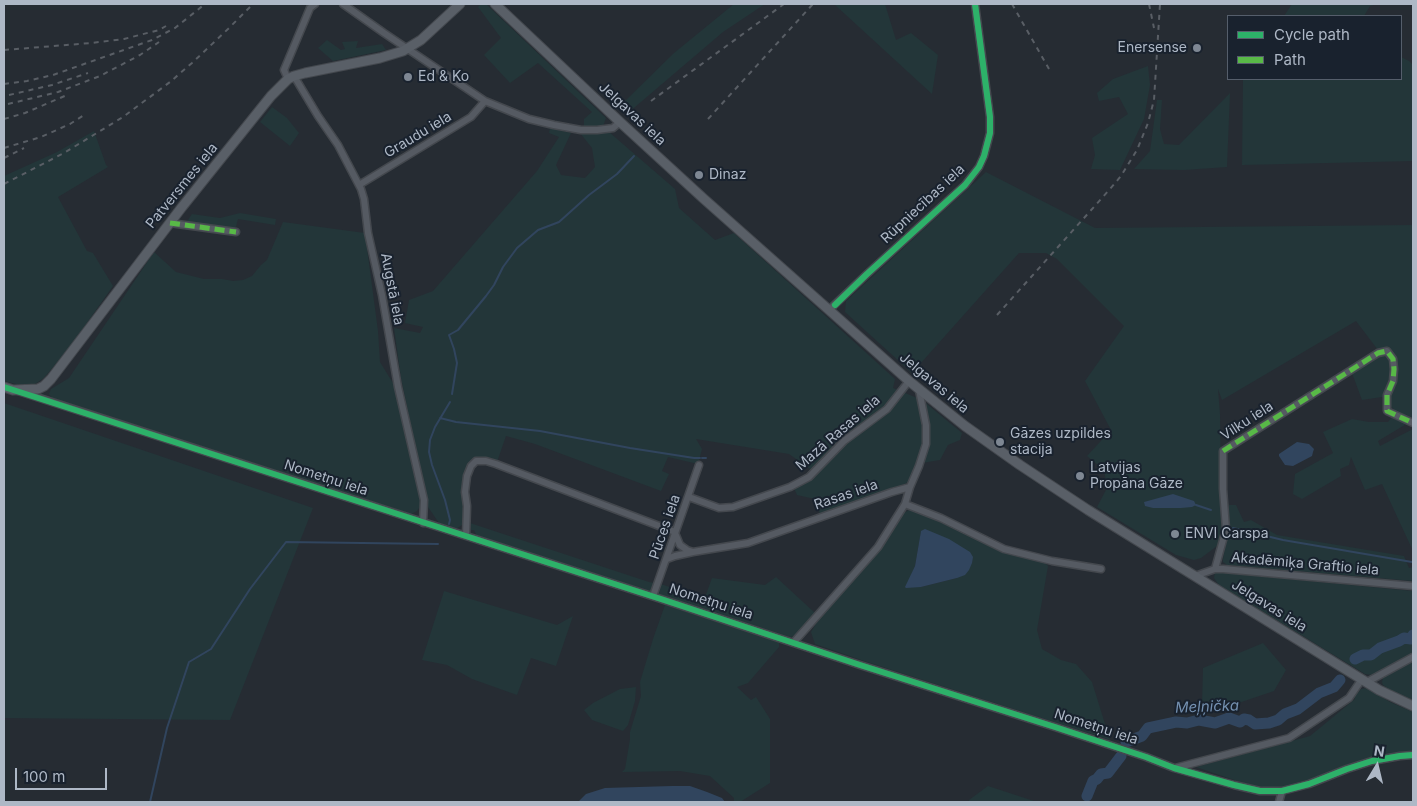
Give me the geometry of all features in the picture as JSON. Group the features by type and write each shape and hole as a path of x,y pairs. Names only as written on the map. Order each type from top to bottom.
{"street":[{"path":"315,4 310,8 284,70 291,78 393,55 421,40 460,4"},
{"path":"343,4 485,101 529,118 582,130 613,128 620,122"},
{"name":"Jelgavas iela","path":"494,4 620,122 829,310 919,390 965,426 1088,510 1365,681 1390,696 1413,706"},
{"name":"Rūpniecības iela","path":"829,310 965,185 979,167 987,146 990,124 975,4"},
{"name":"Augstā iela","path":"291,78 338,145 359,185 364,199 368,233 382,295 398,387 424,500 423,523"},
{"name":"Patversmes iela","path":"8,388 38,389 44,386 271,96 291,78"},
{"name":"Graudu iela","path":"359,185 471,117 485,101"},
{"path":"170,223 236,232"},
{"name":"Vilku iela","path":"1214,569 1226,528 1223,451 1378,353 1387,351 1392,359 1394,369 1393,381 1387,395 1387,411 1413,423"},
{"name":"Mazā Rasas iela","path":"689,497 719,508 733,507 790,487 809,476 844,441 887,408 909,381"},
{"name":"Nometņu iela","path":"8,388 653,596 1146,757 1174,768 1260,791 1282,791 1308,784 1372,761 1413,755"},
{"path":"794,642 878,547 905,504 926,444 926,426 919,390"},
{"path":"466,536 467,506 465,492 467,476 470,466 476,461 486,461 675,532 680,545 693,552"},
{"name":"Pūces iela","path":"653,596 700,465"},
{"name":"Rasas iela","path":"667,559 693,552 748,543 910,487"},
{"path":"905,504 940,518 1004,549 1052,561 1100,569"},
{"name":"Akadēmiķa Graftio iela","path":"1195,576 1214,569 1413,586"},
{"path":"1174,768 1289,738 1349,698 1365,681 1413,657"},
{"path":"1279,802 1282,791"}],"shaded area":[{"path":"481,4 486,4 606,118 603,126 584,127 584,119 592,112 538,63 510,83 484,55 501,38 478,7"},
{"path":"734,4 765,4 723,32 628,113 620,106 674,53"},
{"path":"834,4 885,4 896,40 911,33 938,55 932,94"},
{"path":"1292,4 1378,4 1370,6 1365,15 1285,15"},
{"path":"327,40 341,50 345,49 342,42 358,41 356,48 382,44 386,50 333,61 318,48"},
{"path":"1402,58 1413,65 1413,161 1242,165 1243,80 1402,80"},
{"path":"1148,66 1150,85 1144,119 1120,170 1091,169 1095,155 1092,138 1128,114 1119,97 1099,101 1097,93 1113,79"},
{"path":"1230,93 1227,167 1184,170 1134,169 1150,151 1157,100 1162,100 1160,129 1164,144 1179,145"},
{"path":"272,107 287,118 299,133 290,146 260,122"},
{"path":"550,128 571,133 556,165 561,175 585,178 595,167 592,148 580,133 609,132 675,189 679,208 715,240 734,233 895,379 893,388 922,400 962,433 960,440 948,445 940,460 916,464 910,480 905,484 820,514 815,499 797,495 794,488 816,473 789,454 696,439 702,449 698,464 668,457 662,471 669,474 661,491 535,444 506,436 497,462 479,458 474,459 464,500 464,520 462,525 456,529 439,523 428,507 401,378 394,328 420,333 423,327 405,323 409,300 433,291 537,171 559,137 549,133"},
{"path":"94,131 108,167 58,197 87,251 93,253 113,286 70,347 44,378 35,384 24,386 4,381 4,176 57,152"},
{"path":"986,172 1095,228 1413,225 1413,420 1378,441 1380,446 1413,429 1413,551 1382,484 1365,490 1351,457 1349,465 1340,469 1341,476 1302,499 1293,494 1295,474 1333,453 1323,432 1352,419 1369,422 1388,422 1396,412 1382,397 1362,400 1352,373 1381,354 1356,321 1222,400 1218,389 1224,524 1217,546 1201,558 1194,560 1176,555 1097,507 1107,488 1104,470 1087,456 1111,430 1085,381 1124,326 1057,259 1046,253 1019,253 912,373 845,312 846,301"},
{"path":"240,213 276,219 275,225 238,219 235,230 186,223 192,214 220,218"},
{"path":"283,222 365,233 378,331 380,362 396,388 421,498 421,505 417,511 411,514 52,398 49,394 51,389 69,378 154,252 176,272 204,279 243,280 252,276 267,260"},
{"path":"4,403 313,508 230,720 4,718"},
{"path":"1229,505 1236,505 1244,522 1251,520 1277,535 1404,556 1409,568 1413,567 1413,581 1227,565 1223,562 1223,559 1229,528"},
{"path":"911,509 999,549 1044,562 1048,566 1037,630 1042,649 1061,660 1076,664 1092,682 1110,740 815,644 811,632 820,617 902,514","holes":["921,532 957,578 921,587 908,584 915,566"]},
{"path":"470,523 649,582 664,585 704,600 712,578 765,585 776,577 815,613 797,635 790,637 477,536 474,530 471,530"},
{"path":"1215,572 1413,591 1413,654 1379,673 1365,674 1219,585 1214,578"},
{"path":"444,591 557,625 573,616 556,666 531,658 517,695 472,679 447,665 422,660"},
{"path":"665,605 779,641 779,647 748,683 737,687 751,700 756,697 770,719 770,783 740,802 734,802 734,798 710,776 680,771 622,772 625,769 630,732 641,696 640,682"},
{"path":"1263,643 1286,670 1274,691 1212,712 1202,704 1203,668"},
{"path":"1413,661 1413,700 1390,690 1382,682 1383,678 1393,671"},
{"path":"636,687 635,701 628,725 623,731 592,720 584,710 593,703 620,689"},
{"path":"1367,688 1390,702 1413,712 1413,751 1378,756 1280,789 1243,783 1196,767 1310,736 1355,699 1354,697 1361,689"},
{"path":"988,786 1037,802 969,802 969,800"}],"water":[{"path":"1297,442 1309,444 1314,449 1312,456 1293,466 1285,465 1279,454"},
{"path":"1173,494 1194,501 1196,505 1181,508 1153,508 1145,506 1144,502"},
{"path":"925,529 949,539 970,552 973,557 972,563 965,575 921,587 906,588 915,566 921,531"},
{"path":"690,786 722,798 725,802 578,802 586,794 605,788"}],"waterway":[{"path":"452,394 457,363 449,335 458,330 486,296 517,248 538,230 559,222 589,195 617,174 634,156"},
{"path":"449,524 450,520 445,500 429,452 430,440 435,427 450,402"},
{"path":"440,418 456,422 540,431 630,448 700,458"},
{"path":"1196,505 1211,510"},
{"path":"1233,528 1283,540 1412,562"},
{"path":"150,802 167,728 189,662 211,649 250,589 286,542 438,544"},
{"name":"Meļņička","path":"1355,659 1363,655 1371,655 1380,648 1404,638 1411,639 1413,635"},
{"name":"Meļņička","path":"1126,742 1142,736 1148,728 1176,722 1187,723 1199,720 1215,723 1229,718 1240,722 1244,719 1249,720 1255,724 1269,723 1298,709 1319,693 1334,687 1340,680"},
{"name":"Meļņička","path":"1087,796 1093,781 1101,774 1108,773 1121,756"}],"railway":[{"path":"4,84 53,75 152,40 175,28 205,4"},
{"path":"4,184 64,153 123,117 192,63 253,4"},
{"path":"651,101 784,4"},
{"path":"708,119 813,4"},
{"path":"1012,4 1049,69"},
{"path":"1149,4 1154,28"},
{"path":"997,315 1110,189 1121,176 1137,150 1148,123 1154,100 1160,4"},
{"path":"4,50 124,39 159,30 166,26"},
{"path":"8,104 58,92 100,76 140,55 159,42"},
{"path":"9,95 52,85 88,73"},
{"path":"4,119 25,113 67,95"},
{"path":"4,148 41,137 70,124 84,115"},
{"path":"4,158 24,148"}],"marked path":[{"path":"170,223 236,232"},
{"path":"1223,451 1378,353 1387,351 1393,359 1394,369 1393,381 1387,395 1387,411 1413,423"}],"cycle path":[{"path":"835,305 965,185 979,167 990,133 990,117 975,4"},
{"path":"4,387 1055,727 1174,768 1234,785 1260,791 1282,791 1309,784 1372,761 1413,755"}],"place":[{"name":"Enersense","path":"1197,48"},
{"name":"Ed & Ko","path":"408,77"},
{"name":"Dinaz","path":"699,175"},
{"name":"Gāzes uzpildes stacija","path":"1000,442"},
{"name":"Latvijas Propāna Gāze","path":"1080,476"},
{"name":"ENVI Carspa","path":"1175,534"}]}
